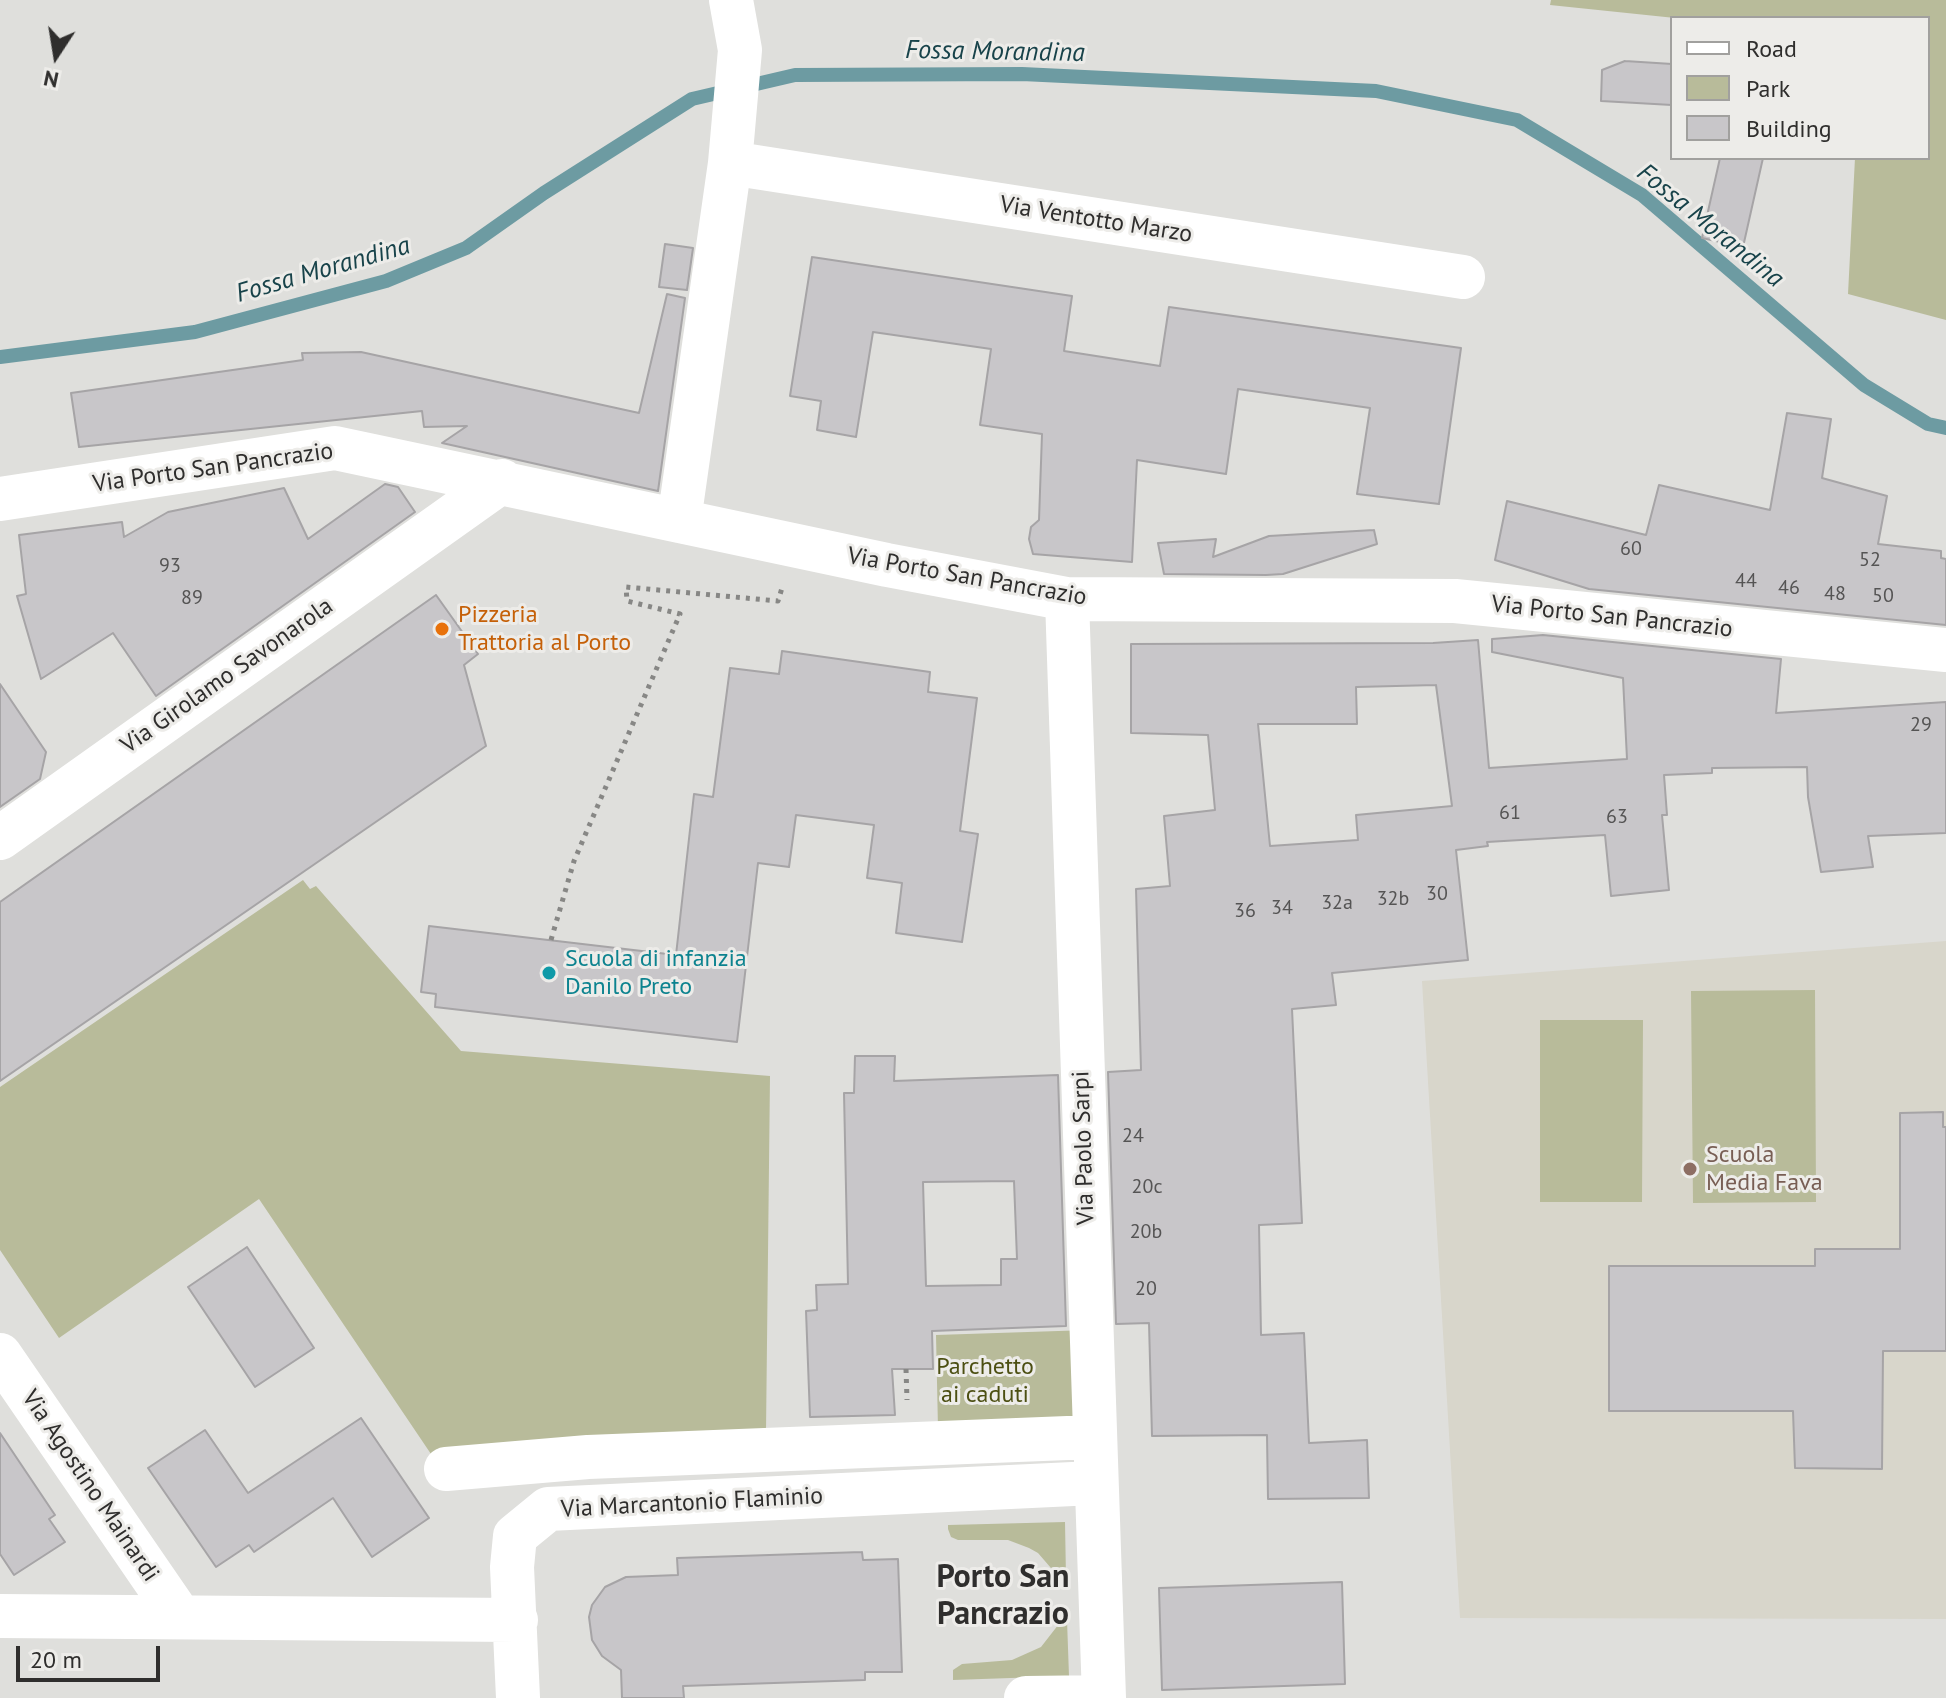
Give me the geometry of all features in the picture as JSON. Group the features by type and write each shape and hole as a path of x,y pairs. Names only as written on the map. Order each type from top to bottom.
{"street":[{"path":"679,521 730,163 740,50 731,0"},
{"name":"Via Ventotto Marzo","path":"730,163 1463,277"},
{"name":"Via Porto San Pancrazio","path":"0,499 335,448 797,546 1067,599 1455,601 1946,650"},
{"path":"448,470 454,515"},
{"name":"Via Girolamo Savonarola","path":"0,838 502,481"},
{"name":"Via Paolo Sarpi","path":"1026,1698 1104,1698 1102,1595 1094,1483 1067,599"},
{"name":"Via Agostino Mainardi","path":"0,1355 180,1617"},
{"path":"446,1469 588,1457 1093,1437"},
{"name":"Via Marcantonio Flaminio","path":"516,1620 512,1567 515,1536 548,1509 1094,1483"},
{"path":"0,1616 516,1620 518,1698"}],"path":[{"path":"551,940 574,861 680,614 627,601 626,587 778,601 797,546"}],"shaded area":[{"name":"Scuola Media Fava","path":"1946,941 1946,1619 1460,1618 1422,981"}],"green space":[{"path":"1551,0 1946,0 1946,320 1848,294 1855,160 1930,160 1930,16 1670,17 1550,5"},
{"path":"303,880 310,889 316,886 461,1051 770,1076 766,1431 433,1457 259,1199 59,1338 0,1250 0,1087"},
{"path":"1815,990 1816,1202 1693,1203 1691,991"},
{"path":"1540,1020 1643,1020 1642,1202 1540,1202"},
{"name":"Parchetto ai caduti","path":"1089,1330 1091,1425 938,1429 936,1335"},
{"path":"1065,1522 1066,1578 1057,1575 1038,1553 1029,1548 1008,1540 958,1540 951,1537 948,1529 948,1525"},
{"path":"1062,1620 1067,1620 1069,1676 953,1680 953,1670 962,1664 1012,1660 1041,1647"}],"building":[{"path":"1625,61 1670,64 1670,105 1601,101 1602,70"},
{"path":"1720,160 1763,160 1743,247 1702,238"},
{"path":"665,244 693,248 687,290 659,287"},
{"path":"812,257 1072,296 1064,351 1160,366 1169,307 1461,348 1439,504 1357,494 1370,408 1238,389 1226,474 1137,460 1132,562 1033,554 1029,539 1031,527 1039,520 1042,434 980,425 991,349 873,332 856,437 817,430 821,401 790,396"},
{"path":"667,294 685,298 658,491 442,443 467,426 424,427 422,411 79,447 71,393 303,360 302,353 361,352 639,413"},
{"path":"1787,413 1831,419 1822,478 1887,496 1878,544 1941,551 1941,558 1946,559 1946,625 1589,589 1495,560 1507,501 1646,535 1659,485 1770,510"},
{"path":"385,484 398,487 415,512 156,696 113,633 41,679 17,596 26,594 19,535 122,522 124,537 168,512 284,488 308,539"},
{"path":"1374,530 1377,544 1283,574 1164,574 1158,543 1216,539 1213,557 1269,536"},
{"path":"436,595 478,654 464,665 486,746 0,1081 0,902"},
{"path":"1543,635 1781,659 1776,713 1946,702 1946,833 1868,836 1873,867 1821,872 1808,797 1807,767 1712,768 1712,773 1664,775 1667,815 1662,815 1669,890 1611,896 1605,835 1487,842 1488,846 1456,850 1468,960 1332,973 1336,1005 1292,1009 1302,1223 1259,1225 1261,1335 1304,1333 1309,1443 1367,1440 1369,1498 1268,1499 1267,1435 1152,1436 1149,1323 1116,1324 1108,1072 1141,1070 1136,889 1170,886 1164,816 1215,810 1208,735 1131,733 1131,644 1433,643 1478,640 1489,768 1627,759 1623,678 1492,652 1492,639","holes":["1436,685 1452,806 1356,815 1358,840 1270,846 1258,724 1357,724 1356,687"]},
{"path":"782,651 930,672 928,692 977,698 960,831 978,834 962,942 896,933 902,883 867,878 874,825 796,815 789,867 758,863 737,1042 435,1007 436,994 421,992 429,926 676,955 694,794 713,797 730,668 779,674"},
{"path":"0,684 46,752 40,779 0,807"},
{"path":"855,1056 895,1056 894,1081 1058,1075 1066,1326 932,1331 933,1369 892,1369 895,1415 810,1417 806,1311 817,1310 816,1285 848,1284 844,1093 854,1093","holes":["1014,1181 1017,1259 1001,1259 1001,1285 926,1286 923,1182"]},
{"path":"1943,1112 1943,1127 1946,1127 1946,1351 1883,1351 1882,1469 1795,1468 1793,1411 1609,1411 1609,1266 1815,1266 1815,1249 1900,1249 1900,1113"},
{"path":"247,1247 314,1348 255,1387 188,1287"},
{"path":"361,1418 429,1518 372,1557 333,1498 254,1552 249,1545 216,1567 148,1468 205,1430 248,1493"},
{"path":"0,1433 55,1515 49,1519 65,1542 14,1575 0,1554"},
{"path":"862,1552 863,1560 898,1559 902,1672 865,1672 865,1680 683,1686 684,1698 622,1698 621,1670 602,1656 592,1640 589,1617 592,1605 605,1587 626,1577 678,1575 677,1558"},
{"path":"1342,1582 1345,1684 1162,1690 1159,1588"}],"waterway":[{"name":"Fossa Morandina","path":"0,357 195,332 386,281 466,248 544,193 692,99 795,75 1022,74 1376,91 1517,120 1642,195 1864,385 1928,424 1946,428"}],"place":[{"name":"Pizzeria Trattoria al Porto","path":"442,629"},
{"name":"Scuola di infanzia Danilo Preto","path":"549,973"},
{"name":"Scuola Media Fava","path":"1690,1169"}],"district":[{"name":"Porto San Pancrazio","path":"1003,1596"}]}
